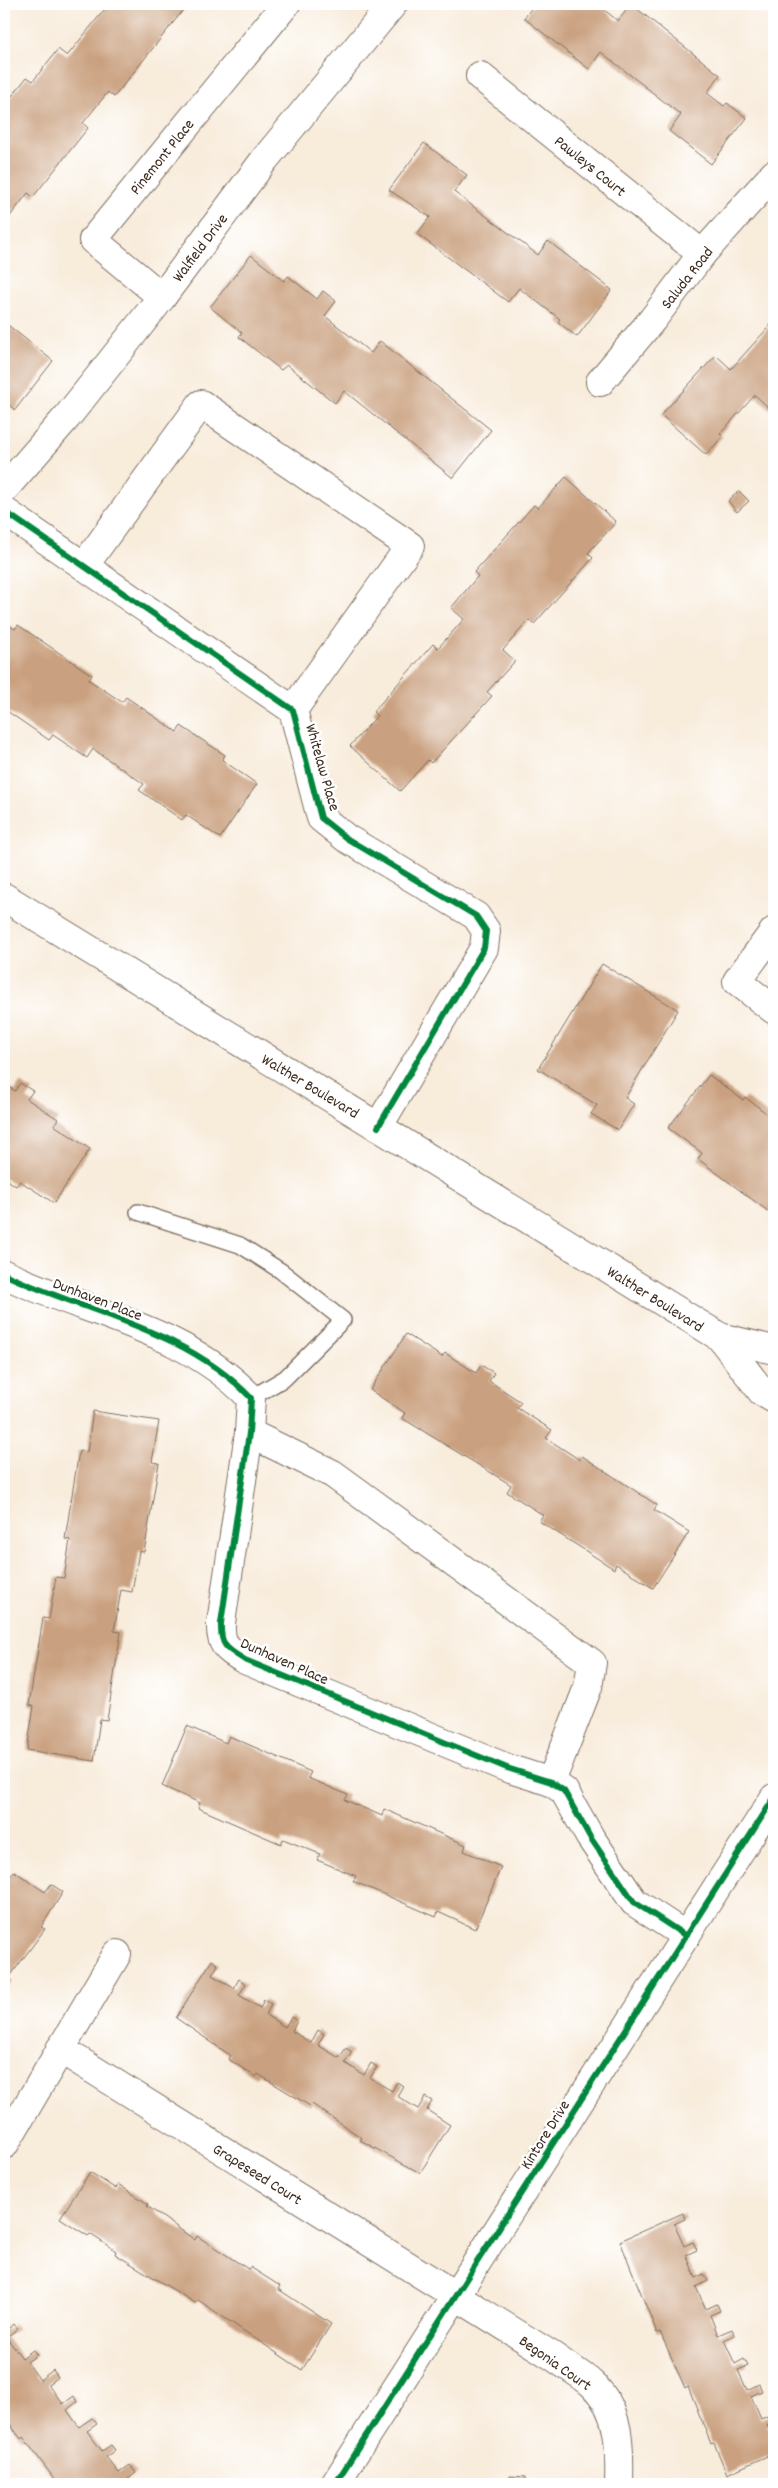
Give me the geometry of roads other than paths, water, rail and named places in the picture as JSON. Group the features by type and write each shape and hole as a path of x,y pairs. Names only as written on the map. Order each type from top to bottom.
{"street":[{"name":"Pinemont Place","path":"162,297 93,240 286,4"},
{"name":"Walfield Drive","path":"4,489 67,417 162,297 265,159 394,4"},
{"name":"Pawleys Court","path":"480,76 702,254"},
{"name":"Saluda Road","path":"600,382 653,319 702,254 774,174"},
{"name":"Whitelaw Place","path":"84,566 201,404 410,546 293,710"},
{"name":"Whitelaw Place","path":"4,511 293,710 321,818 346,838 476,916 486,931 484,948 378,1127"},
{"name":"Walther Boulevard","path":"4,897 720,1337 774,1350"},
{"path":"774,931 737,981 774,1010"},
{"name":"Dunhaven Place","path":"4,1274 32,1288 171,1341 215,1366 251,1398 249,1433 221,1623 221,1634 227,1649 245,1660 507,1768 551,1782 564,1791 590,1837 634,1902 686,1936"},
{"name":"Walther Boulevard","path":"720,1337 762,1392 774,1399"},
{"path":"249,1433 333,1474 592,1663 588,1687 551,1782"},
{"name":"Kintore Drive","path":"335,2484 456,2298 774,1798"},
{"path":"4,2146 117,1954"},
{"name":"Grapeseed Court","path":"60,2048 456,2298"},
{"name":"Begonia Court","path":"456,2298 554,2357 592,2384 606,2401 616,2420 620,2440 619,2484"}],"lane":[{"path":"138,1212 240,1245 281,1271 343,1320 285,1378 251,1398"}]}
